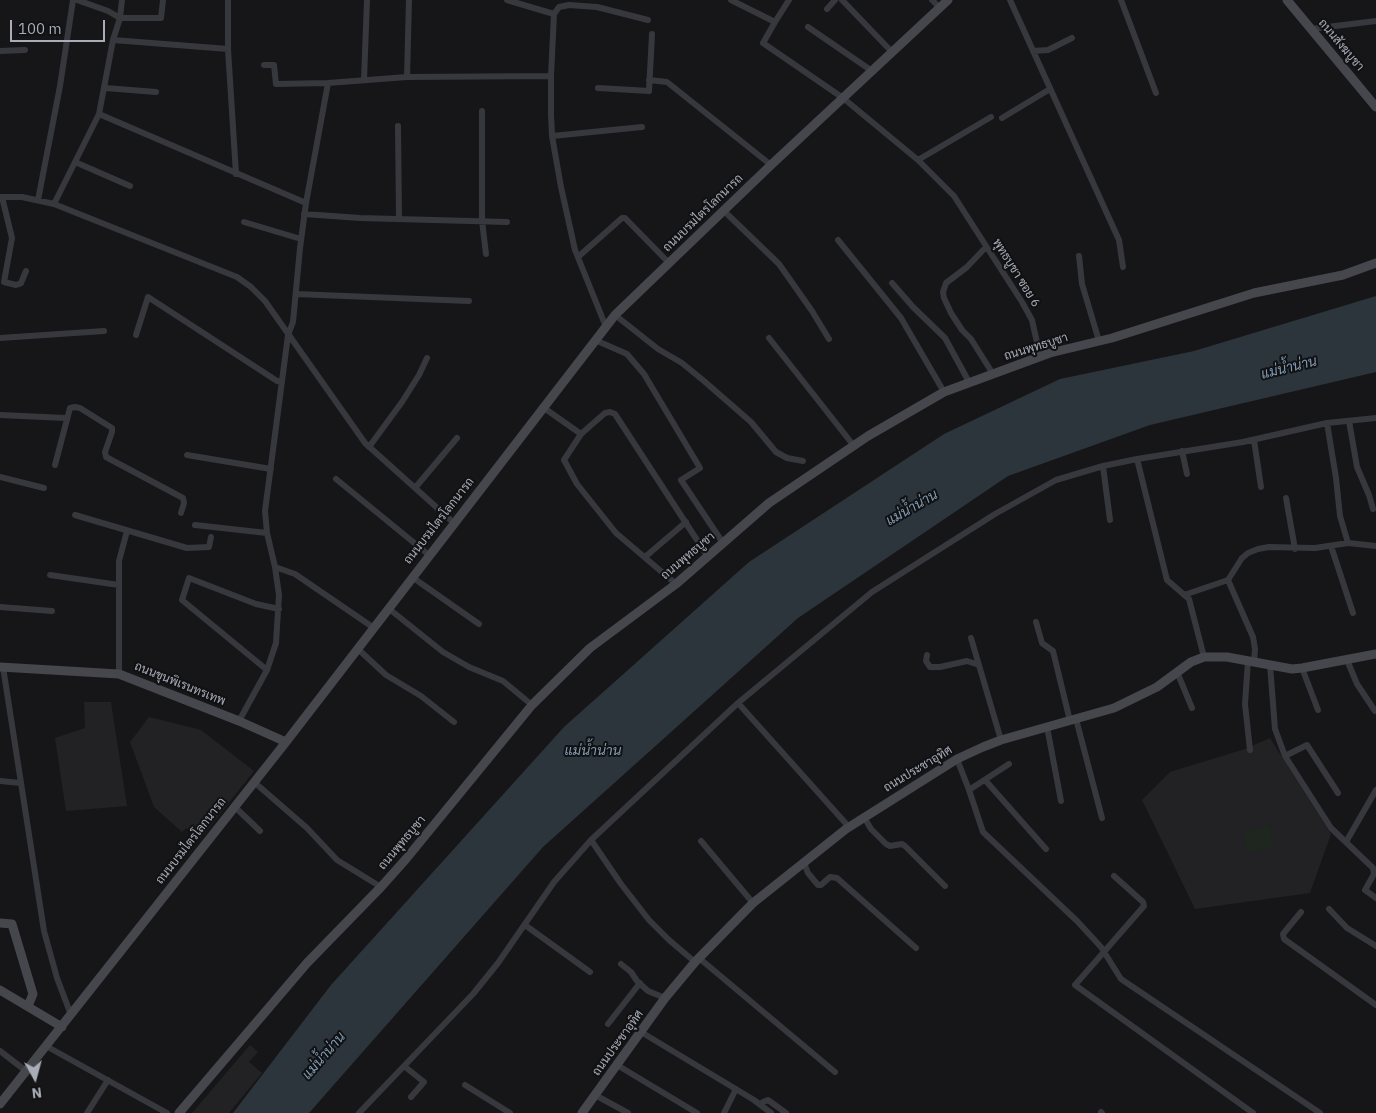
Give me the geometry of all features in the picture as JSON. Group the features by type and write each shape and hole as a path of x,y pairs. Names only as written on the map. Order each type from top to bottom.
{"street":[{"path":"38,200 60,86 73,0"},
{"path":"77,0 108,11 120,18 161,18 163,0"},
{"path":"54,204 99,114 113,40 120,18 122,0"},
{"path":"228,0 228,49 236,174"},
{"path":"364,80 367,0"},
{"path":"407,77 409,0"},
{"path":"507,0 554,14"},
{"path":"731,0 775,22 789,0"},
{"path":"827,9 835,0"},
{"path":"842,0 892,52"},
{"path":"932,0 940,8"},
{"name":"ถนนบรมไตรโลกนารถ","path":"0,1104 286,742 412,576 615,315 723,210 948,0"},
{"path":"1010,0 1118,240 1123,267"},
{"path":"1121,0 1156,93"},
{"name":"ถนนสังฆบูชา","path":"1287,0 1376,107"},
{"path":"606,327 578,257 561,187 552,136 554,14 559,7 563,6 587,6 606,8 648,20"},
{"path":"1311,29 1376,21"},
{"name":"พุทธบูชา ซอย 6","path":"775,22 763,43 843,98 918,160 954,196 1032,320 1040,356"},
{"path":"808,27 872,71"},
{"path":"598,88 649,91 652,34"},
{"path":"1033,51 1048,50 1072,38"},
{"path":"113,40 228,49"},
{"path":"0,51 25,50"},
{"path":"264,65 274,65 276,84 328,83 407,77 552,76"},
{"path":"649,80 667,82 771,165"},
{"path":"239,721 267,670 276,643 279,595 265,511 288,335 293,322 304,214 328,83"},
{"path":"105,88 156,92"},
{"path":"1002,118 1050,89"},
{"path":"482,111 482,221 486,254"},
{"path":"99,114 306,203"},
{"path":"918,160 991,117"},
{"path":"398,126 399,219"},
{"path":"552,136 642,127"},
{"path":"75,162 130,186"},
{"path":"26,271 19,284 4,282 12,238 1,196 22,196 54,204 237,277 251,287 265,301 369,447 454,523"},
{"path":"723,210 779,264 829,339"},
{"path":"304,214 507,222"},
{"path":"578,257 624,218 669,262"},
{"path":"244,222 301,239"},
{"path":"838,240 902,318 944,392"},
{"path":"986,247 946,283 943,292 951,313 962,330 971,339 993,374"},
{"path":"1079,256 1082,284 1098,341"},
{"name":"ถนนพุทธบูชา","path":"179,1113 307,963 382,887 532,705 590,648 676,584 769,503 854,446 944,392 969,382 1040,356 1098,341 1254,293 1343,275 1376,263"},
{"path":"892,283 913,307 945,338 969,382"},
{"path":"296,294 469,301"},
{"path":"136,335 148,297 277,381 282,382"},
{"path":"615,315 658,349 682,363 750,422 776,452 787,458 803,461"},
{"path":"0,338 104,331"},
{"path":"769,338 854,446"},
{"path":"596,340 627,354 644,374 700,468 681,480 723,543"},
{"path":"369,447 402,402 427,358"},
{"path":"55,465 70,408 80,408 109,426 112,432 104,452 106,458 183,498 184,503 181,513"},
{"path":"544,408 582,434"},
{"path":"676,584 616,533 577,484 564,460 582,434 605,413 615,414 708,557"},
{"path":"0,414 66,418"},
{"path":"359,1113 473,994 498,963 554,882 591,840 738,703 872,592 995,514 1056,480 1103,466 1137,459 1254,440 1327,423 1376,418"},
{"path":"1349,421 1357,467 1370,495 1373,509"},
{"path":"1327,423 1340,516 1348,543"},
{"path":"415,488 457,438"},
{"path":"1254,440 1261,488"},
{"path":"1182,452 1187,474"},
{"path":"187,455 271,469"},
{"path":"1137,459 1167,580 1189,599 1204,657"},
{"path":"1103,466 1110,520"},
{"path":"0,476 44,488"},
{"path":"336,479 429,555"},
{"path":"1286,498 1295,549"},
{"path":"76,515 187,548 209,547 211,537"},
{"path":"645,557 686,522"},
{"path":"195,525 268,533"},
{"path":"120,674 120,561 126,530"},
{"path":"1184,596 1228,580 1242,558 1258,549 1269,547 1295,549 1348,543 1376,546"},
{"path":"1331,546 1353,613"},
{"path":"275,568 295,574 374,628"},
{"path":"50,575 120,585"},
{"path":"412,576 479,624"},
{"path":"267,670 182,600 189,578 256,604 279,609"},
{"path":"1228,580 1253,637 1255,649 1251,661 1245,704 1250,750"},
{"path":"0,607 52,611"},
{"path":"388,608 443,652 469,667 503,681 532,705"},
{"path":"1036,622 1040,639 1053,651 1102,818"},
{"path":"971,638 1001,740"},
{"path":"358,649 386,675 421,696 454,722"},
{"name":"ถนนประชาอุทิศ","path":"582,1113 665,998 697,960 753,903 849,827 957,759 1001,740 1114,708 1157,687 1191,662 1204,657 1227,657 1292,669 1376,654"},
{"path":"926,656 928,665 934,668 967,662 979,664"},
{"path":"1346,660 1357,684 1375,711"},
{"path":"1270,665 1275,729 1285,756 1332,828 1373,868 1374,874 1364,890 1376,898"},
{"path":"2,667 44,931 70,1015"},
{"name":"ถนนขุนพิเรนทรเทพ","path":"2,667 120,674 239,721 286,742"},
{"path":"1302,668 1318,710"},
{"path":"1177,672 1192,708"},
{"path":"738,703 849,827"},
{"path":"1048,727 1062,801"},
{"path":"1285,756 1307,745 1338,793"},
{"path":"957,759 970,790 983,832 1077,921 1104,951 1121,979 1320,1113"},
{"path":"970,790 1009,764"},
{"path":"985,780 1046,849"},
{"path":"0,781 21,783"},
{"path":"254,782 307,828 337,860 382,887"},
{"path":"1346,842 1376,790"},
{"path":"234,806 260,830"},
{"path":"864,818 871,829 886,844 890,846 902,844 905,846 946,886"},
{"path":"591,840 621,884 649,920 669,940 697,960 835,1072"},
{"path":"701,841 753,903"},
{"path":"804,862 808,873 818,885 821,885 830,877 837,878 916,948"},
{"path":"1114,876 1143,902 1144,906 1074,985 1252,1113"},
{"path":"1330,909 1347,928 1376,946"},
{"path":"1301,912 1283,934 1284,939 1376,1005"},
{"path":"0,923 12,924 33,994 28,1006"},
{"path":"525,925 590,972"},
{"path":"621,964 648,991 665,998"},
{"path":"608,1024 640,983"},
{"path":"0,990 62,1027"},
{"path":"640,1032 736,1089 771,1113"},
{"path":"46,1046 167,1113"},
{"path":"0,1051 26,1071"},
{"path":"618,1065 697,1113"},
{"path":"404,1066 424,1082 411,1097"},
{"path":"87,1113 108,1080"},
{"path":"466,1084 510,1113"},
{"path":"724,1113 736,1089"},
{"path":"595,1095 628,1113"},
{"path":"761,1105 768,1100 786,1113"}],"shaded area":[{"path":"84,702 111,702 127,806 66,811 55,738 85,728"},
{"path":"149,717 201,730 254,771 200,839 186,828 182,832 154,807 130,742"},
{"path":"1270,738 1331,834 1310,893 1195,909 1142,800 1170,772 1245,749"},
{"path":"1269,826 1274,847 1248,853 1243,832"},
{"path":"250,1045 258,1052 249,1062 262,1073 229,1113 192,1113"}],"water":[{"name":"แม่น้ำน่าน","path":"1376,296 1376,372 1150,425 1008,476 798,618 543,847 309,1113 233,1113 331,985 564,727 749,562 944,434 1060,379 1194,351"}]}
